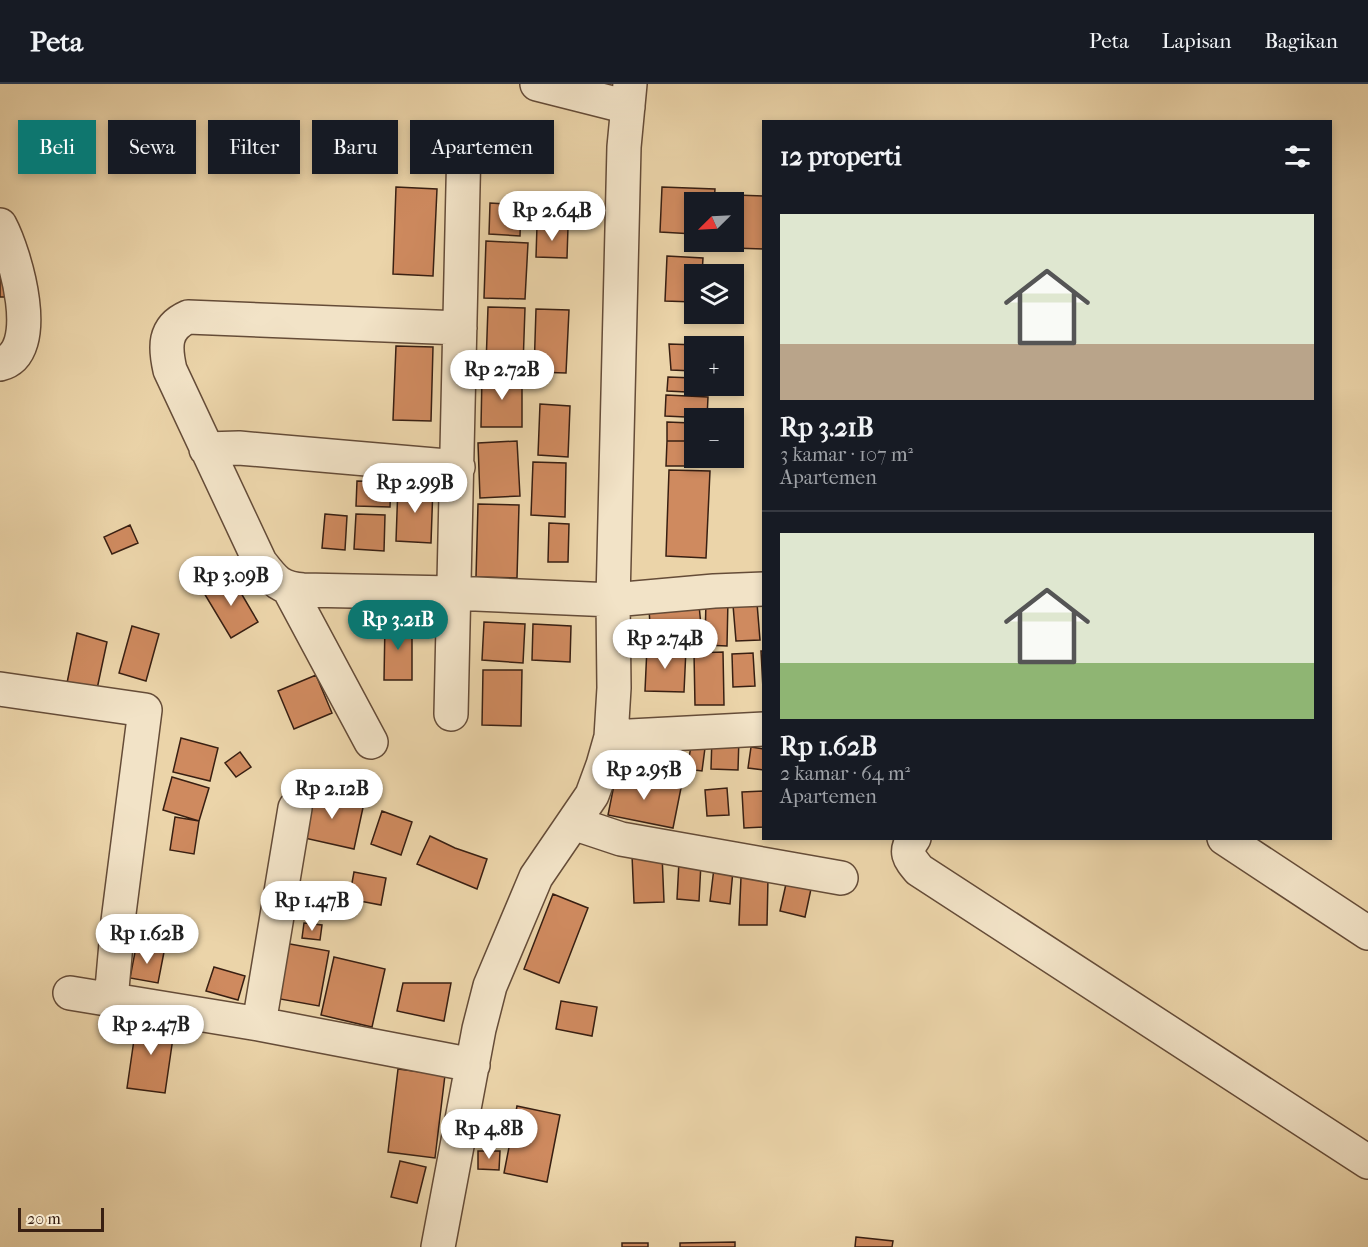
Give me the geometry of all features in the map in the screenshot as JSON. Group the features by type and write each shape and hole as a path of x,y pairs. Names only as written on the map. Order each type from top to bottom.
{"street":[{"path":"438,1247 479,1029 490,986 536,877 592,795 611,737 614,688 613,600 624,147 629,95 537,84"},
{"path":"451,714 463,174"},
{"path":"0,225 7,237 16,267 24,320 21,346 14,358 0,364"},
{"path":"460,328 188,317 179,321 172,328 165,352 170,370 260,562 282,587 613,600 762,589"},
{"path":"206,449 240,448 458,467"},
{"path":"289,589 371,742"},
{"path":"0,688 145,710 118,921 111,1000"},
{"path":"611,737 762,729"},
{"path":"259,1024 295,808"},
{"path":"573,823 621,839 842,878"},
{"path":"913,840 908,847 909,855 919,870 1368,1162"},
{"path":"1227,840 1368,933"},
{"path":"70,993 259,1024 473,1065"}],"building":[{"path":"396,187 437,189 433,276 393,274"},
{"path":"662,187 715,189 715,192 684,192 684,233 660,232"},
{"path":"744,195 762,196 762,249 744,248"},
{"path":"490,203 521,205 520,236 489,234"},
{"path":"537,225 568,227 567,258 536,257"},
{"path":"486,241 528,243 525,299 484,298"},
{"path":"667,256 703,258 703,264 684,264 684,302 665,301"},
{"path":"0,279 5,279 6,297 0,297"},
{"path":"488,307 525,308 523,366 486,365"},
{"path":"536,309 569,310 566,373 534,372"},
{"path":"669,344 684,345 684,371 671,370"},
{"path":"396,346 433,347 431,421 393,420"},
{"path":"482,375 522,376 522,427 481,427"},
{"path":"668,377 684,378 684,392 667,391"},
{"path":"666,395 708,397 707,408 684,408 684,417 665,416"},
{"path":"540,404 570,406 568,457 538,455"},
{"path":"667,422 684,423 684,441 667,441"},
{"path":"517,441 520,496 480,498 478,443"},
{"path":"667,441 684,441 684,466 666,466"},
{"path":"533,462 566,463 565,517 531,515"},
{"path":"669,470 710,471 706,558 666,556"},
{"path":"357,481 391,482 390,507 356,506"},
{"path":"398,485 433,486 431,543 396,541"},
{"path":"478,504 519,505 517,578 476,577"},
{"path":"325,514 347,516 345,550 322,548"},
{"path":"356,514 385,515 384,551 354,549"},
{"path":"549,523 569,524 568,562 548,562"},
{"path":"130,525 138,543 112,554 104,537"},
{"path":"231,576 258,622 231,638 204,593"},
{"path":"706,599 728,599 727,646 705,645"},
{"path":"757,603 760,640 736,641 733,605"},
{"path":"699,605 702,636 651,640 649,609"},
{"path":"385,622 412,622 412,680 384,680"},
{"path":"484,622 525,624 523,663 482,660"},
{"path":"533,624 571,626 570,662 532,660"},
{"path":"132,626 159,634 146,681 119,673"},
{"path":"77,633 107,642 97,689 67,683"},
{"path":"647,647 686,649 684,692 645,691"},
{"path":"723,652 724,705 695,705 694,653"},
{"path":"753,653 755,686 733,687 732,654"},
{"path":"483,670 522,670 521,726 482,725"},
{"path":"316,675 332,713 294,729 278,691"},
{"path":"712,737 739,737 738,770 711,769"},
{"path":"181,738 218,748 210,781 173,772"},
{"path":"655,744 681,745 680,773 655,772"},
{"path":"691,746 705,748 702,771 687,769"},
{"path":"751,747 762,749 762,770 748,768"},
{"path":"240,752 251,767 236,777 225,763"},
{"path":"616,775 681,788 673,828 608,815"},
{"path":"172,777 209,788 199,821 163,810"},
{"path":"727,788 729,815 707,816 705,790"},
{"path":"309,791 364,803 354,849 300,837"},
{"path":"762,791 762,827 744,828 742,792"},
{"path":"382,811 412,822 401,855 371,844"},
{"path":"175,817 199,821 194,854 170,850"},
{"path":"430,836 487,859 477,889 417,864"},
{"path":"662,854 664,902 634,903 632,855"},
{"path":"679,861 701,863 699,901 677,899"},
{"path":"714,868 733,870 730,904 710,901"},
{"path":"354,872 386,878 381,905 349,899"},
{"path":"741,877 768,878 767,925 739,925"},
{"path":"786,884 811,889 805,917 780,911"},
{"path":"553,894 588,908 559,983 524,969"},
{"path":"304,923 322,925 320,940 302,938"},
{"path":"279,942 329,951 319,1006 269,997"},
{"path":"136,947 164,952 158,983 130,978"},
{"path":"334,957 385,969 372,1027 321,1015"},
{"path":"214,967 245,976 238,1000 206,991"},
{"path":"403,983 451,983 444,1021 397,1011"},
{"path":"561,1001 597,1007 592,1036 556,1029"},
{"path":"137,1019 175,1024 165,1093 127,1088"},
{"path":"398,1069 445,1075 435,1158 388,1152"},
{"path":"517,1106 560,1115 547,1182 504,1173"},
{"path":"478,1151 500,1151 499,1170 478,1169"},
{"path":"400,1161 426,1167 417,1203 391,1197"},
{"path":"856,1237 893,1241 892,1247 855,1247"},
{"path":"735,1242 735,1247 680,1247 680,1243"},
{"path":"622,1243 648,1243 648,1247 622,1247"}]}
